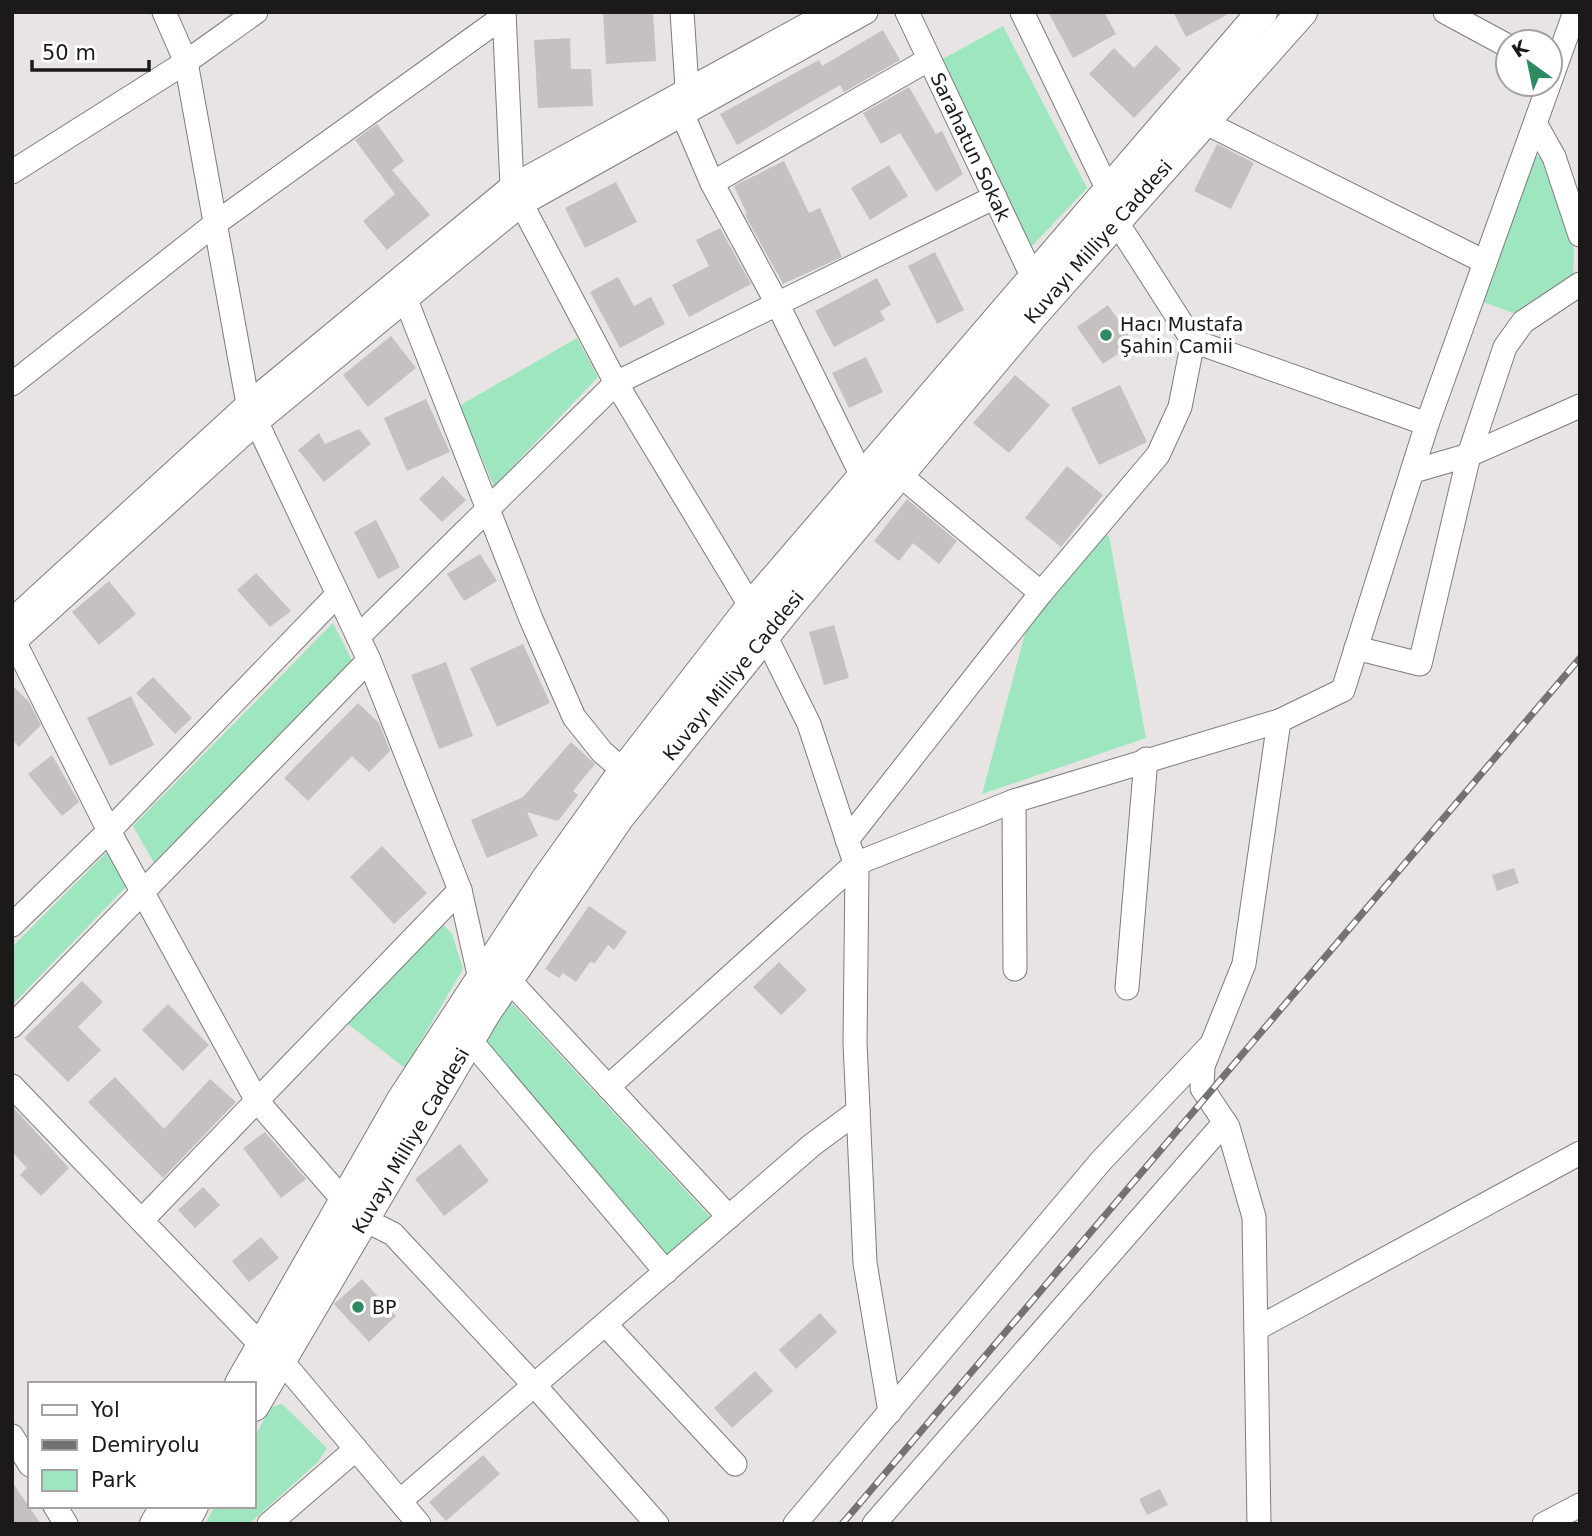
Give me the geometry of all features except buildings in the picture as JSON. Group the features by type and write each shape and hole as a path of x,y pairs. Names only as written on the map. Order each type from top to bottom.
{"main road":[{"name":"Kuvayı Milliye Caddesi","path":"256,1400 272,1354 355,1211 470,1040 494,979 546,880 624,771 751,607 1262,12"},
{"name":"Kuvayı Milliye Caddesi","path":"355,1211 402,1100 619,817 763,637 899,474 1116,221 1302,12"},
{"name":"Kuvayı Milliye Caddesi","path":"242,1382 272,1354"},
{"path":"155,1524 165,1508"},
{"path":"183,1524 192,1508"}],"street":[{"path":"164,12 186,62 252,413 369,660 494,979 608,1087 729,1216"},
{"path":"12,172 186,62 257,12"},
{"path":"682,12 687,88"},
{"path":"657,1524 536,1387 393,1234 355,1211 257,1101 109,831 13,636 252,413 517,195 687,88 830,12"},
{"path":"252,413 406,300 517,195 682,113 866,12"},
{"name":"Sarahatun Sokak","path":"908,12 928,60 1034,280"},
{"path":"1021,12 1109,192"},
{"path":"1445,12 1494,38"},
{"path":"1564,40 1575,12"},
{"path":"504,14 517,195 616,383 751,607 763,637 809,724 855,864 858,1111 865,1263 890,1412"},
{"path":"12,384 216,223 504,14"},
{"path":"712,183 928,60"},
{"path":"608,1087 855,864 1014,801 1146,758 1279,721 1343,690 1427,424 1544,98"},
{"path":"682,113 712,183 778,305 863,478"},
{"path":"1204,122 1485,262"},
{"path":"1536,125 1554,157 1580,235"},
{"path":"358,637 616,383 995,197"},
{"path":"1116,221 1193,341 1427,424"},
{"path":"1356,648 1420,664 1469,455 1505,347 1524,322 1580,284"},
{"path":"406,300 531,619 574,718 602,752 624,771"},
{"path":"847,840 1041,593 1158,455 1180,407 1193,341"},
{"path":"1414,471 1469,455 1580,406"},
{"path":"899,474 1041,593"},
{"path":"12,925 109,831 337,596"},
{"path":"12,1026 144,894 369,660"},
{"path":"1259,1524 1254,1217 1225,1122 1202,1088 1203,1066 1244,964 1279,721"},
{"path":"1128,988 1146,758"},
{"path":"1014,801 1015,969"},
{"path":"142,1220 460,890"},
{"path":"470,1040 666,1272"},
{"path":"794,1524 1101,1161 1211,1045"},
{"path":"12,1086 272,1354 419,1524"},
{"path":"400,1501 536,1387 811,1145 858,1111"},
{"path":"874,1524 1225,1122"},
{"path":"1256,1329 1580,1153"},
{"path":"606,1325 735,1464"},
{"path":"12,1436 28,1462"},
{"path":"269,1524 356,1449"},
{"path":"1544,1524 1580,1505"}],"green space":[{"path":"1003,26 1087,188 1032,246 937,62"},
{"path":"1540,156 1574,250 1573,277 1519,315 1480,301 1533,157"},
{"path":"577,338 598,377 494,486 459,406"},
{"path":"1102,534 1109,536 1146,738 982,794 1026,630"},
{"path":"333,623 353,662 154,863 133,826"},
{"path":"108,851 126,887 12,1005 12,947"},
{"path":"442,923 452,934 463,969 405,1068 348,1024"},
{"path":"508,999 712,1219 666,1258 479,1038"},
{"path":"282,1404 327,1448 318,1462 249,1524 205,1524 214,1508 256,1508 256,1434 271,1407"}],"railway":[{"path":"842,1524 1580,658"}],"place":[{"name":"Hacı Mustafa Şahin Camii","path":"1106,335"},
{"name":"BP","path":"358,1307"}]}
